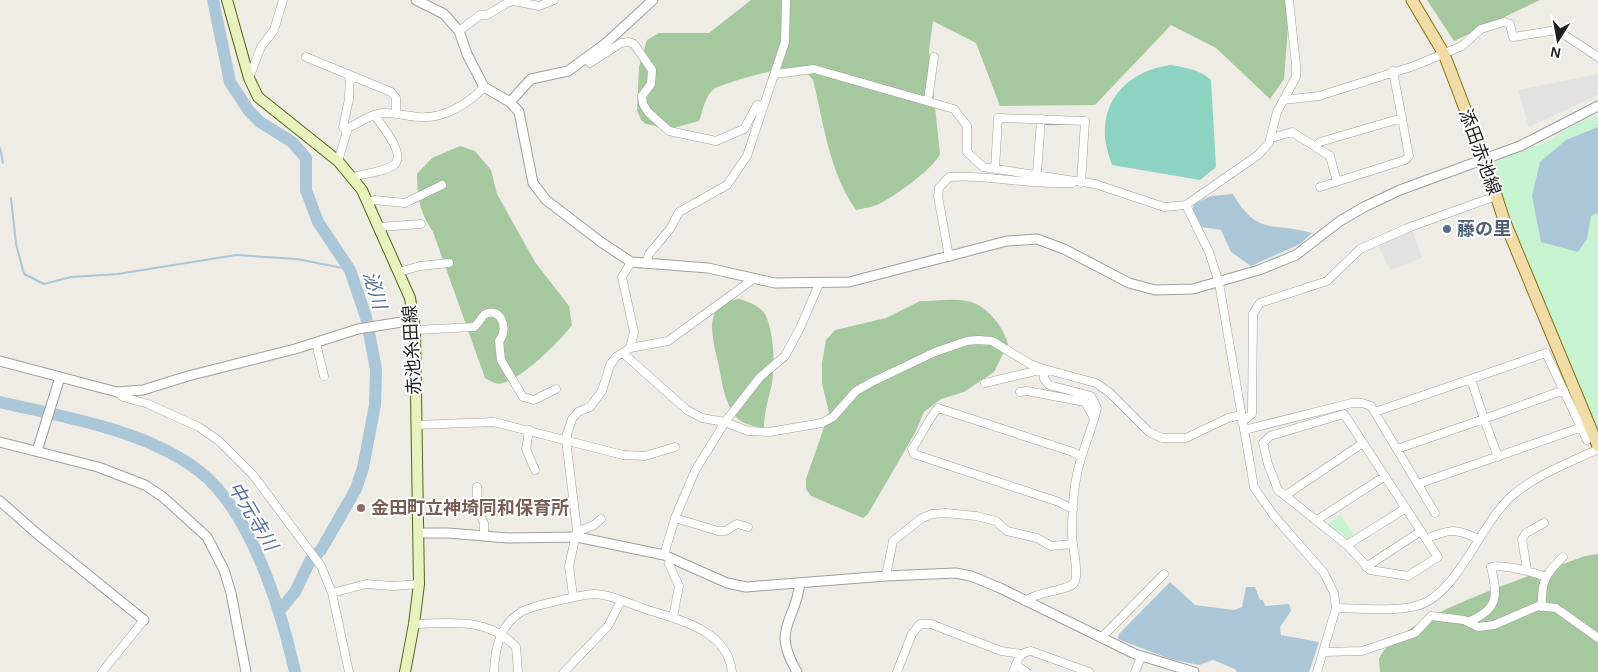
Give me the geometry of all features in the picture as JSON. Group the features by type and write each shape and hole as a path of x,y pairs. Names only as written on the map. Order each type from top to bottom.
{"main road":[{"name":"赤池糸田線","path":"227,0 249,78 258,97 338,160 353,177 369,203 410,298 414,325 419,533 418,584 414,624 405,672"},
{"name":"添田赤池線","path":"1412,0 1444,54 1574,401 1598,447"}],"street":[{"path":"249,78 261,47 274,30 283,0"},
{"path":"416,0 444,14 459,31 467,54 484,87 510,102 519,112 533,183 546,200 601,242 632,262 708,268 752,280 775,283 819,284 849,282 1007,241 1037,239 1064,249 1129,283 1155,290 1193,289 1259,270 1296,255 1340,220 1400,190 1485,161 1520,146 1598,106"},
{"path":"459,31 480,15 487,15 514,0 539,6 554,0"},
{"path":"510,102 531,79 568,71 586,58 653,0"},
{"path":"646,264 649,254 670,229 679,212 727,185 747,156 785,42 786,0"},
{"path":"949,257 938,196 939,188 950,177 990,177 1059,184 1095,184 1164,207 1186,205 1258,155 1271,137 1277,112 1292,86 1296,71 1290,0"},
{"path":"1283,100 1319,96 1358,85 1444,54 1462,46 1481,29 1504,22 1510,24 1513,37 1557,30 1598,57"},
{"path":"586,58 590,63 621,43 629,42 634,44 652,70 651,84 642,96 643,104 648,112 669,131 716,140 744,130 757,105 763,106"},
{"path":"306,57 391,92 396,98 396,114"},
{"path":"928,100 934,57"},
{"path":"775,74 814,69 928,100 954,109 967,126 967,152 983,167 1037,174 1080,183"},
{"path":"1320,187 1406,160 1409,156 1393,72"},
{"path":"347,132 343,127 349,98 350,75"},
{"path":"338,160 348,128 383,113 427,117 444,114 461,105 484,87"},
{"path":"353,177 392,166 398,159 398,152 375,116"},
{"path":"995,169 998,118 1085,121 1080,183"},
{"path":"1316,147 1320,142 1402,118"},
{"path":"1037,174 1041,119"},
{"path":"1271,137 1275,138 1292,132 1330,156 1337,182"},
{"path":"369,203 374,200 405,203 442,185"},
{"path":"1242,422 1252,414 1253,314 1260,303 1327,281 1360,249 1410,227 1496,196"},
{"path":"1186,205 1209,252 1219,283 1254,488 1274,516 1324,573 1334,593 1336,608 1318,671"},
{"path":"379,227 420,224"},
{"path":"399,272 420,266 449,262"},
{"path":"627,351 634,332 622,277 632,262"},
{"path":"573,596 569,566 572,545 577,534 567,440 572,419 578,412 590,407 602,391 610,365 616,357 627,351 668,342 752,280"},
{"path":"673,617 679,586 667,556 676,518 695,471 725,422 760,377 785,356 800,328 819,284"},
{"path":"0,360 59,379 117,392 143,390 316,343 358,329 379,325 474,327 484,316 491,313 497,314 502,318 505,328 504,336 499,341 501,360 523,398 534,400 556,389"},
{"path":"627,351 687,410 702,418 725,422 748,431 769,432 822,423 833,418 856,391 866,385 935,352 967,341 992,341 1030,364 1096,383 1110,393 1149,432 1162,438 1186,438 1228,418 1242,422 1309,414 1352,403 1362,403 1371,406 1375,412 1435,513"},
{"path":"316,343 324,376"},
{"path":"1375,412 1546,353 1564,390 1574,401 1588,440"},
{"path":"985,383 1044,369"},
{"path":"1025,601 1031,596 1068,588 1074,583 1077,576 1072,544 1073,509 1081,457 1096,408 1091,396 1049,385 1044,379 1044,369"},
{"path":"39,450 59,379"},
{"path":"1471,379 1498,456"},
{"path":"1397,449 1564,390"},
{"path":"1020,392 1027,391 1085,402 1094,418"},
{"path":"117,392 123,397 148,404 199,426 219,441 253,475 321,566 332,594 349,672"},
{"path":"1073,509 1056,501 914,454 912,449 921,436 926,422 938,408 1081,457"},
{"path":"1309,414 1312,424"},
{"path":"1344,414 1438,558 1408,576 1370,570 1347,545 1286,494 1278,490 1268,464 1263,443 1270,436 1312,424 1344,414"},
{"path":"416,425 494,422 623,455 645,456 675,447"},
{"path":"1418,484 1582,427"},
{"path":"529,430 526,449 535,470"},
{"path":"0,442 39,450 98,467 145,485 163,497 207,537 224,570 231,593 246,672"},
{"path":"1286,494 1363,443"},
{"path":"1336,608 1395,609 1418,606 1432,598 1446,587 1465,562 1494,515 1515,494 1598,447"},
{"path":"1317,520 1385,476"},
{"path":"478,488 477,509 484,523 484,536"},
{"path":"0,501 34,532 144,620 102,672"},
{"path":"1347,545 1406,508"},
{"path":"886,576 893,541 922,518 932,514 946,513 976,516 996,521 1007,531 1037,538 1051,546 1072,544"},
{"path":"676,518 718,531 725,531 737,524 748,527"},
{"path":"577,534 601,519"},
{"path":"1527,570 1522,539 1526,533 1544,524"},
{"path":"1426,539 1453,530 1463,531 1478,539"},
{"path":"1366,567 1421,531"},
{"path":"419,533 448,532 484,536 577,534 667,556 727,583 746,587 886,576 955,573 971,576 1141,657 1194,672"},
{"path":"1542,606 1542,584 1546,576 1563,557"},
{"path":"1468,622 1481,617 1493,603 1496,595 1496,584 1491,567 1502,566 1513,570 1527,570 1546,576"},
{"path":"1101,638 1164,574"},
{"path":"797,672 787,654 784,635 787,621 799,594 800,583"},
{"path":"332,594 366,584 393,586 418,584"},
{"path":"494,672 495,648 501,634 520,612 573,596 596,594 673,617 701,629 716,640 729,658 732,672"},
{"path":"564,672 608,626 621,601"},
{"path":"1324,652 1362,651 1377,646 1415,633 1431,616 1468,622 1478,627 1494,625 1542,606 1556,608 1598,638"},
{"path":"414,624 469,622 483,625 501,634 516,646 518,672"},
{"path":"897,672 912,634 920,624 931,624 1001,650 1022,654 1031,652 1089,672"},
{"path":"1022,654 1014,669 1026,672"},
{"path":"1136,672 1141,657"}],"green space":[{"path":"751,0 1290,0 1284,79 1270,99 1216,48 1171,25 1095,105 1000,106 976,43 933,21 929,50 940,154 930,167 894,195 877,205 856,210 839,180 833,164 813,80 805,71 787,68 766,72 714,89 706,99 699,121 669,129 646,124 641,120 637,110 639,67 647,40 659,33 709,33"},
{"path":"1427,0 1540,0 1454,41"},
{"path":"1598,116 1598,433 1522,257 1490,161 1542,144 1577,123"},
{"path":"460,146 475,151 491,170 497,194 535,262 569,306 572,325 566,332 530,367 503,383 485,378 433,232 422,211 419,198 417,174 432,158"},
{"path":"739,299 753,304 763,311 770,330 773,348 773,375 764,428 742,422 732,412 724,393 714,346 712,325 718,308 726,302"},
{"path":"955,300 967,301 981,306 998,323 1008,344 994,372 964,392 941,399 924,412 915,433 868,514 863,518 811,496 806,489 806,479 829,413 822,383 822,363 826,340 835,330 886,318 920,301"},
{"path":"1341,515 1354,535 1349,539 1327,524"},
{"path":"1598,554 1598,672 1380,672 1379,659 1391,643 1413,627 1472,598 1585,556"}],"shaded area":[{"path":"1171,65 1197,71 1211,80 1216,167 1200,180 1112,165 1107,148 1105,123 1114,98 1132,79 1157,68"},
{"path":"1598,74 1598,95 1529,127 1518,90"},
{"path":"1598,127 1598,213 1591,216 1587,239 1578,252 1541,242 1532,196 1540,162 1566,140"},
{"path":"1233,194 1250,217 1258,222 1312,233 1300,244 1251,266 1231,252 1221,230 1202,227 1193,210 1194,204 1211,196"},
{"path":"1412,229 1422,258 1390,270 1378,246"},
{"path":"1170,582 1195,605 1234,610 1242,607 1246,587 1255,587 1260,600 1263,600 1265,606 1289,604 1291,611 1280,627 1281,635 1319,642 1309,672 1237,672 1235,669 1213,660 1199,665 1170,659 1118,639 1119,634"}],"waterway":[{"name":"泌川","path":"213,0 230,82 249,111 260,122 292,142 306,158 306,190 318,222 350,270 366,317 376,369 375,405 363,468 356,489 321,550 310,561 295,592 279,611"},
{"path":"0,148 3,163"},
{"path":"11,198 16,244 24,274 44,284 71,277 118,274 236,255 297,259 348,269"},
{"name":"中元寺川","path":"0,402 130,435 155,445 199,471 217,489 234,511 249,536 272,592 295,672"}],"place":[{"name":"藤の里","path":"1447,229"},
{"name":"金田町立神埼同和保育所","path":"361,508"}]}
